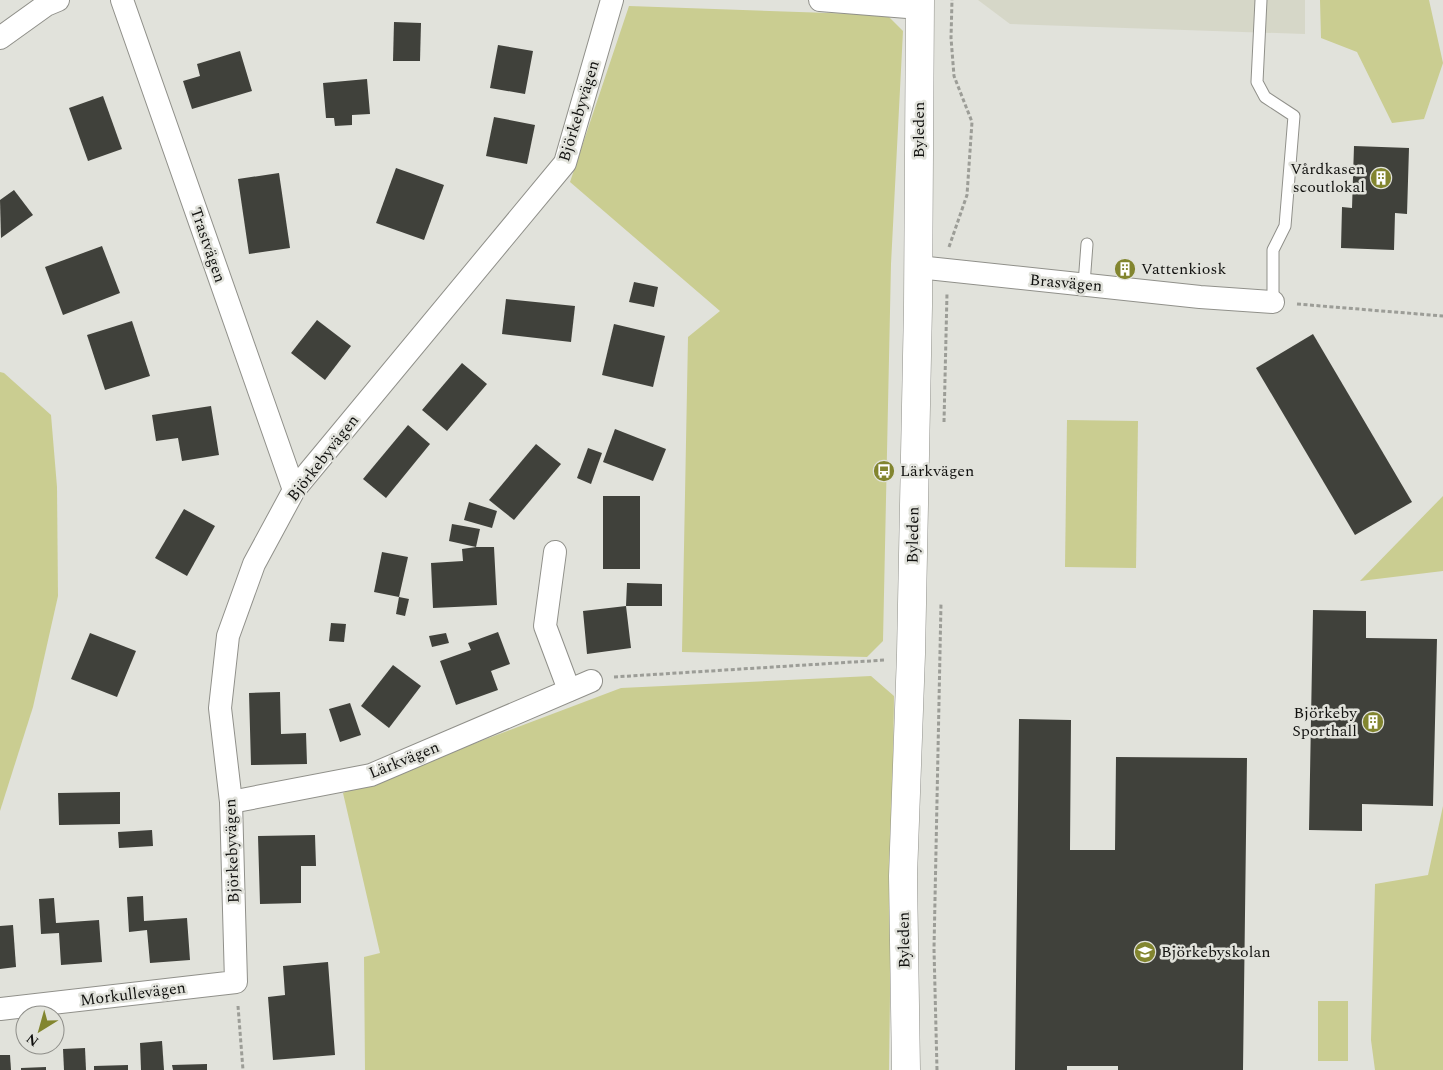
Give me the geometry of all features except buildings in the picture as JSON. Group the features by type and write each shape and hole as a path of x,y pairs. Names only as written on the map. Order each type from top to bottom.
{"street":[{"path":"0,38 46,5 58,0"},
{"name":"Trastvägen","path":"122,0 294,490"},
{"name":"Björkebyvägen","path":"236,982 231,802 220,708 228,636 254,564 294,490 565,163 612,0"},
{"path":"820,0 920,4"},
{"name":"Byleden","path":"906,1070 903,876 911,654 918,267 920,4"},
{"name":"Brasvägen","path":"918,267 948,272 1273,302"},
{"path":"555,552 545,626 569,690"},
{"name":"Lärkvägen","path":"231,802 371,775 591,681"},
{"name":"Morkullevägen","path":"0,1009 236,982"}],"lane":[{"path":"1261,0 1257,82 1265,97 1294,116 1285,226 1273,250 1273,302"},
{"path":"1084,284 1087,244"}],"path":[{"path":"944,432 948,248 952,232 967,195 972,122 954,76 951,38 952,0"},
{"path":"1273,302 1443,316"},
{"path":"936,1070 934,949 941,598"},
{"path":"591,681 634,675 884,661 911,654 940,653"},
{"path":"236,982 243,1070"}],"shaded area":[{"path":"978,0 1305,0 1305,34 1010,24"}],"green space":[{"path":"1320,0 1429,0 1443,63 1424,119 1392,123 1357,52 1321,38"},
{"path":"629,6 887,15 903,31 891,264 883,641 867,657 682,652 688,337 720,311 570,182"},
{"path":"0,372 4,373 51,415 57,487 58,596 33,707 0,811"},
{"path":"1067,420 1138,421 1136,568 1065,567"},
{"path":"1443,496 1443,571 1360,581"},
{"path":"871,676 894,696 889,1070 365,1070 364,957 380,953 343,793 621,688"},
{"path":"1443,806 1443,1070 1375,1070 1371,1040 1375,884 1428,875"},
{"path":"1318,1001 1348,1001 1348,1061 1318,1061"}],"place":[{"name":"Vårdkasen scoutlokal","path":"1381,178"},
{"name":"Vattenkiosk","path":"1125,269"},
{"name":"Lärkvägen","path":"884,471"},
{"name":"Björkeby Sporthall","path":"1373,722"},
{"name":"Björkebyskolan","path":"1145,952"}]}
